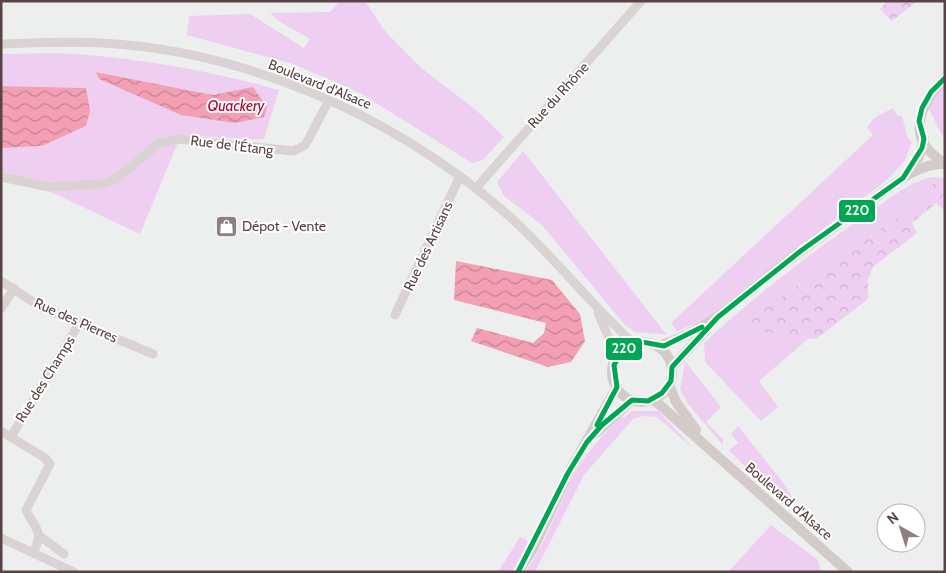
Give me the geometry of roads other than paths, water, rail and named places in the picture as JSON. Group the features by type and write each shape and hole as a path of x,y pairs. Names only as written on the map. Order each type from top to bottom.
{"main road":[{"path":"945,78 931,92 922,108 919,121 924,139 932,152 945,163"},
{"path":"903,178 918,158 924,139"},
{"path":"658,346 680,339 718,317 802,250 903,178 927,166 945,163"},
{"path":"672,367 718,317"},
{"path":"646,342 658,346 667,355 672,367 669,385 662,394 653,399 643,401 632,400 617,387 612,372 617,357 624,348 633,343 646,342"},
{"name":"Boulevard d'Alsace","path":"669,385 676,402 712,451"},
{"path":"518,572 534,547 569,472 617,387"},
{"name":"Boulevard d'Alsace","path":"653,399 848,572"},
{"path":"588,441 632,400"}],"street":[{"name":"Rue du Rhône","path":"476,188 641,1"},
{"name":"Boulevard d'Alsace","path":"1,44 105,43 165,51 246,70 329,100 366,117 402,138 476,188 530,235 593,304 633,343"},
{"name":"Rue de l'Étang","path":"1,177 49,187 101,184 116,179 158,144 178,139 294,151 308,140 329,100"},
{"name":"Rue des Artisans","path":"395,315 460,176"},
{"name":"Rue des Pierres","path":"1,281 41,307 153,354"},
{"path":"1,309 14,288"},
{"name":"Boulevard d'Alsace","path":"593,304 606,328 617,357"},
{"name":"Rue des Champs","path":"11,437 80,322"},
{"path":"1,431 45,458 50,464 26,510 38,529 40,536 64,554"},
{"path":"33,553 40,536"},
{"path":"1,538 74,572"}],"water":[{"name":"Quackery","path":"96,72 213,95 253,87 267,107 264,117 235,123 181,115 99,79"},
{"path":"1,86 86,88 90,111 86,126 42,146 1,148"},
{"path":"456,261 552,280 580,314 585,341 571,362 548,367 471,341 477,328 533,343 544,333 546,323 454,300"}],"place":[{"name":"Dépot - Vente","path":"226,226"}]}
